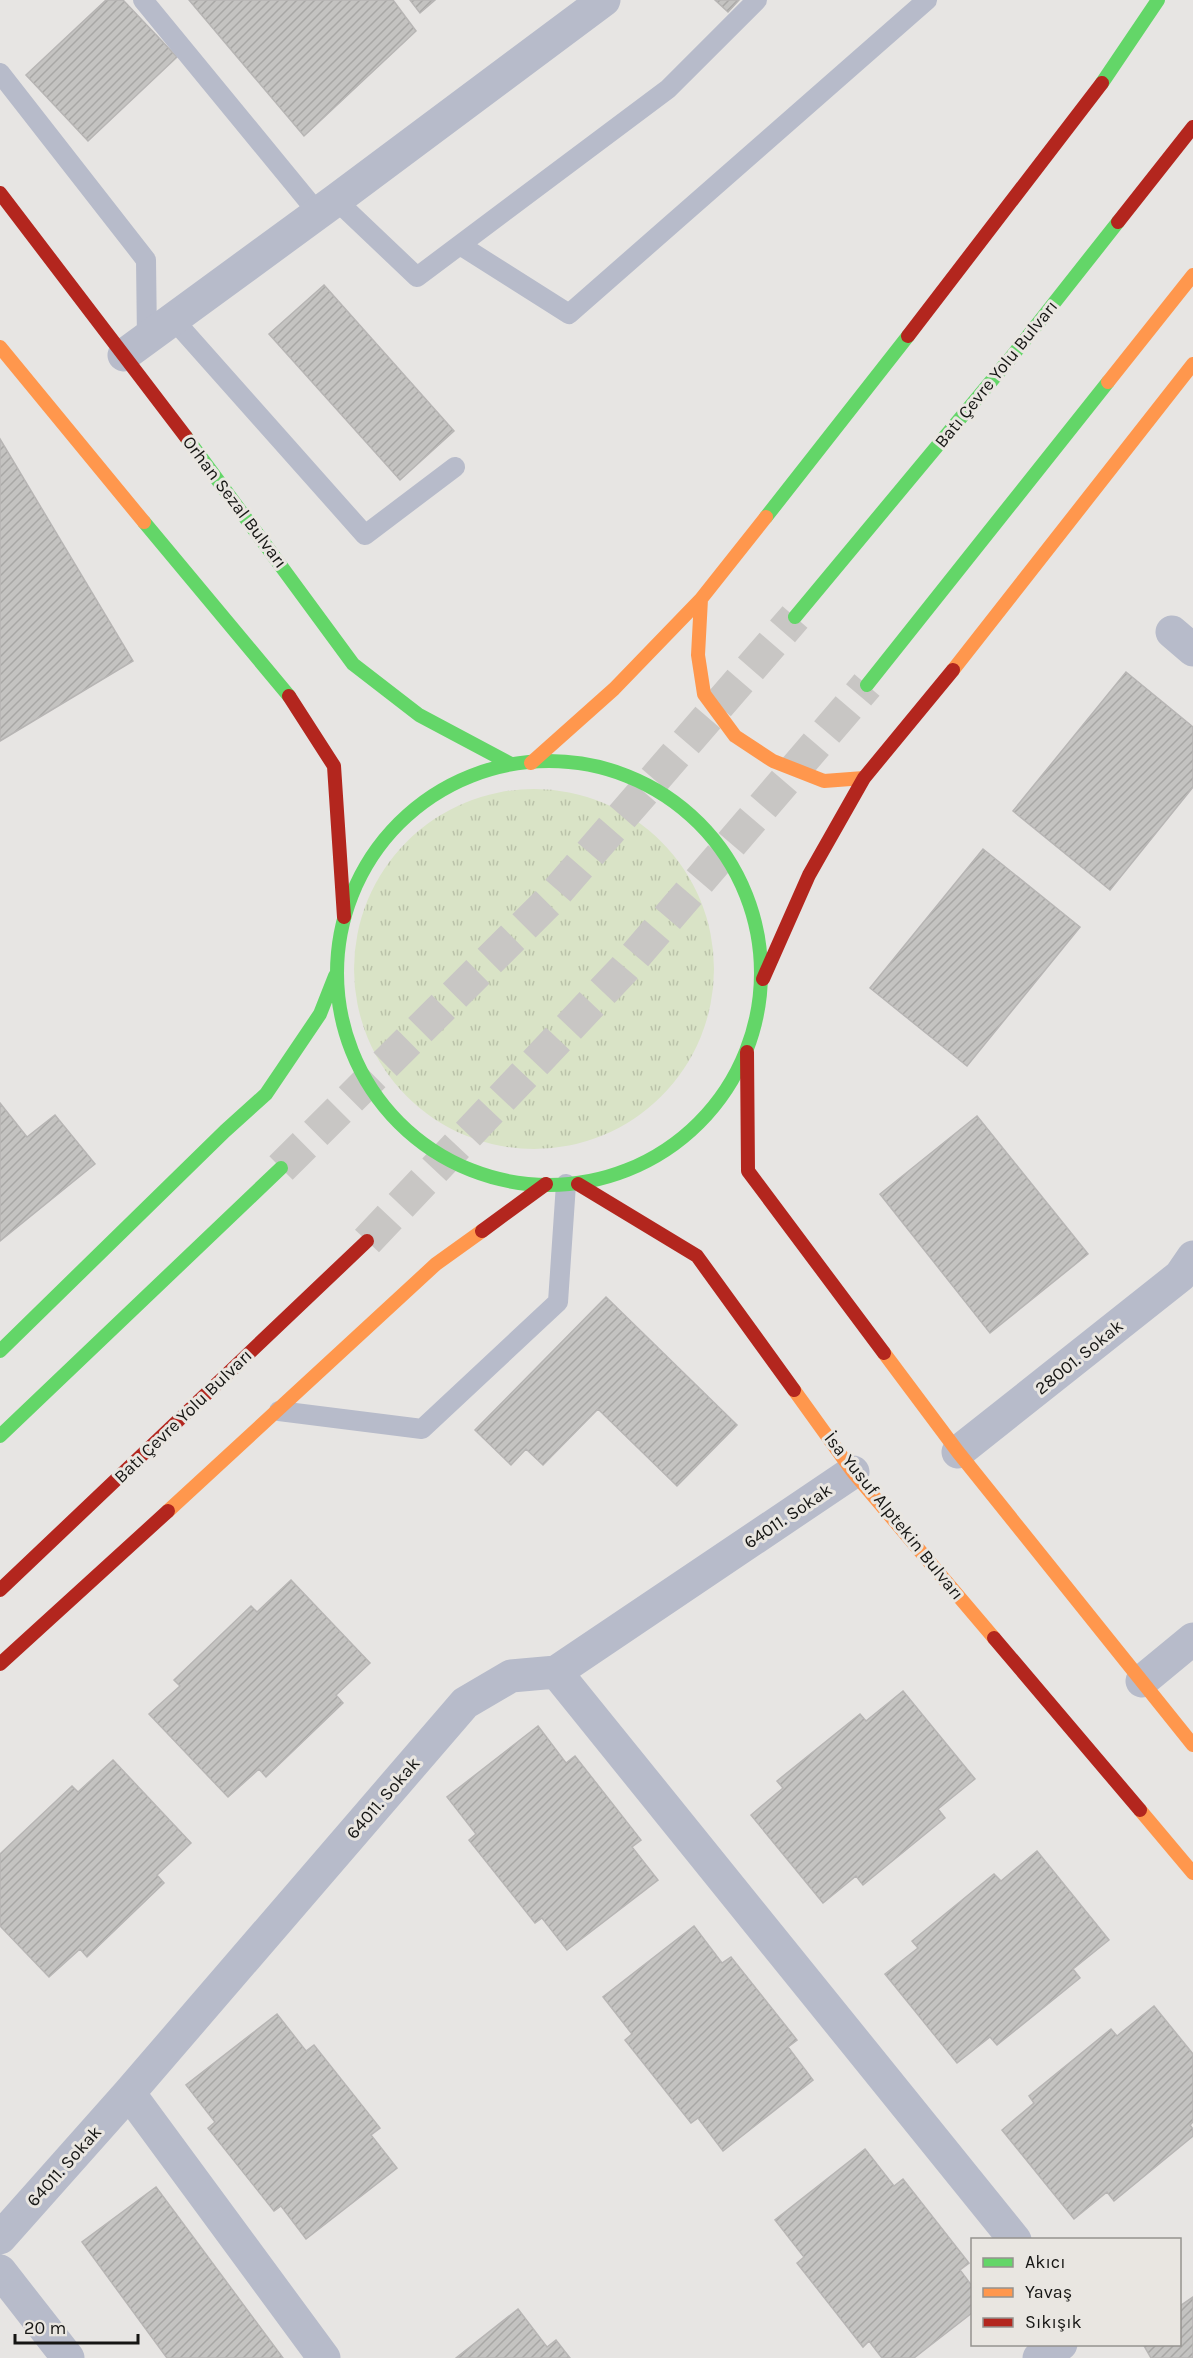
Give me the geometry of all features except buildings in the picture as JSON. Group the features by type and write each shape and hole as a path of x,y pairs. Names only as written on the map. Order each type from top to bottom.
{"main road":[{"path":"531,763 614,689 701,598 840,424 1088,102 1158,0"},
{"name":"Batı Çevre Yolu Bulvarı","path":"795,617 1013,355 1193,127"},
{"name":"Orhan Sezal Bulvarı","path":"0,193 135,347 208,466 354,664 419,715 511,764"},
{"path":"867,685 1193,275"},
{"path":"0,347 232,631 290,697 334,766 344,917 336,971 320,1014 267,1094 225,1131 0,1351"},
{"path":"1193,364 981,637 864,778 808,875 762,981 747,1052 748,1171 958,1452 1193,1745"},
{"path":"701,598 698,656 704,694 735,736 773,761 824,781 864,778"},
{"path":"344,917 368,862 406,817 454,783 511,764 576,762 636,778 690,812 730,860 755,918 762,981"},
{"path":"336,971 342,1025 366,1082 405,1131 456,1165 516,1184 563,1184 632,1169 681,1140 720,1101 747,1052"},
{"path":"0,1436 281,1168"},
{"path":"0,1664 279,1411 436,1264 563,1184"},
{"name":"İsa Yusuf Alptekin Bulvarı","path":"563,1184 697,1256 853,1472 1193,1873"},
{"name":"Batı Çevre Yolu Bulvarı","path":"0,1590 367,1241"}],"street":[{"path":"135,347 604,0"},
{"name":"28001. Sokak","path":"958,1452 1189,1275"},
{"name":"64011. Sokak","path":"0,2238 129,2093 465,1702 511,1676 556,1672 853,1472"},
{"path":"1142,1681 1193,1639"},
{"path":"556,1672 1013,2238"},
{"path":"129,2093 324,2358"},
{"path":"0,2271 68,2358"},
{"path":"1039,2358 1058,2346"}],"lane":[{"path":"143,0 327,206 417,277 668,89 757,0"},
{"path":"460,245 569,314 927,0"},
{"path":"0,72 147,260 135,347"},
{"path":"173,319 365,535 455,467"},
{"path":"279,1411 422,1429 558,1302 563,1184"}],"green space":[{"path":"534,789 569,793 603,803 634,819 661,842 684,869 700,900 710,934 714,969 710,1004 700,1038 684,1069 661,1096 634,1119 603,1135 569,1145 534,1149 499,1145 465,1135 434,1119 407,1096 384,1069 368,1038 358,1004 354,969 358,934 368,900 384,869 407,842 434,819 465,803 499,793"}],"tunnel":[{"path":"281,1168 548,902 795,617"},
{"path":"367,1241 624,969 867,685"}],"traffic: fast":[{"path":"1102,83 1158,0"},
{"path":"795,617 1013,355 1118,222"},
{"path":"766,517 908,336"},
{"path":"867,685 1108,382"},
{"path":"186,437 353,664 419,715 511,764"},
{"path":"144,522 289,696"},
{"path":"549,761 590,765 630,778 667,797 699,823 725,855 744,892 757,932 761,973 757,1014 744,1054 725,1091 699,1123 667,1149 630,1168 590,1181 549,1185 508,1181 468,1168 431,1149 399,1123 373,1091 354,1054 341,1014 337,973 341,932 354,892 373,855 399,823 431,797 468,778 508,765 549,761"},
{"path":"0,1351 225,1131 266,1094 320,1014 335,976"},
{"path":"0,1436 281,1168"}],"traffic: slow":[{"path":"1108,382 1193,275"},
{"path":"0,347 144,522"},
{"path":"953,670 1193,364"},
{"path":"531,763 614,689 701,599 766,517"},
{"path":"701,599 698,655 704,694 735,736 773,761 824,781 864,778"},
{"path":"168,1511 436,1264 482,1231"},
{"path":"884,1353 958,1452 1193,1745"},
{"path":"794,1390 853,1472 994,1638"},
{"path":"1140,1810 1193,1873"}],"traffic: jam":[{"path":"908,336 1102,83"},
{"path":"1118,222 1193,127"},
{"path":"0,193 186,437"},
{"path":"763,979 809,875 864,778 953,670"},
{"path":"289,696 334,766 344,917"},
{"path":"747,1052 748,1171 884,1353"},
{"path":"482,1231 546,1184"},
{"path":"578,1184 697,1256 794,1390"},
{"path":"0,1590 367,1241"},
{"path":"0,1664 168,1511"},
{"path":"994,1638 1140,1810"}]}
